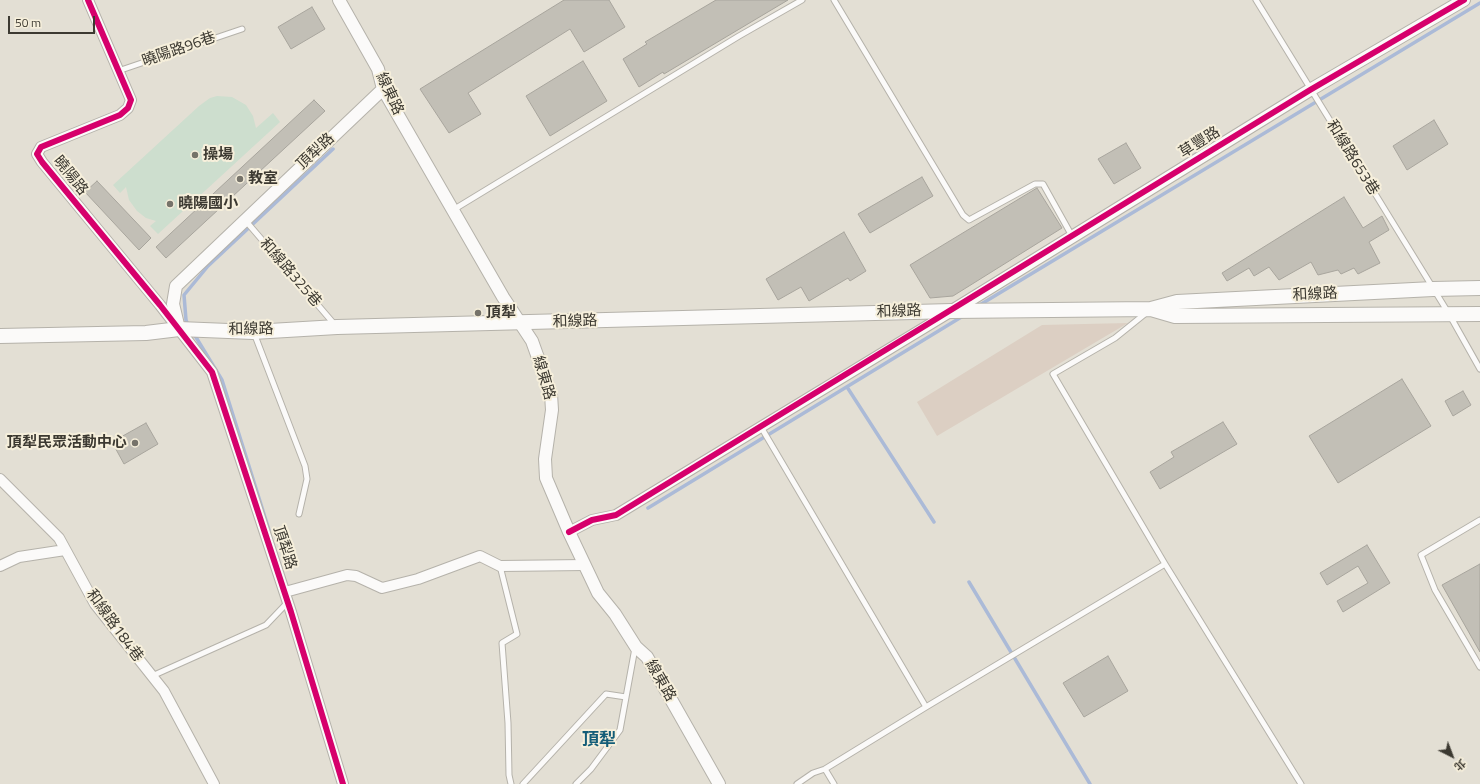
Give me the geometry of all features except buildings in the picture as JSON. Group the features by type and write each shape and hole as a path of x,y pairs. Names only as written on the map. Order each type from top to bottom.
{"main road":[{"name":"和線路","path":"0,336 146,332 179,329 253,332 337,327 952,311 1150,309 1177,302 1480,288"},
{"name":"和線路","path":"1150,309 1175,316 1480,314"}],"street":[{"name":"曉陽路","path":"88,0 117,71 131,100 128,108 120,115 41,147 37,154 179,329"},
{"name":"線東路","path":"339,0 378,69 383,89 503,297 532,341 551,394 552,410 545,459 546,478 569,532 598,593 615,614 636,647 647,657 719,784"},
{"name":"草豐路","path":"952,311 1310,90 1464,0"},
{"name":"頂犁路","path":"343,784 286,597 212,372 179,329 173,304 176,286 244,219 383,89"},
{"path":"569,532 592,520 616,515 760,426 952,311"},
{"name":"和線路184巷","path":"0,479 59,538 96,604 164,691 214,784"},
{"path":"0,566 19,557 65,550"},
{"name":"頂犁路","path":"286,597 347,575 356,576 382,588 418,579 480,556 500,566 585,565"}],"lane":[{"path":"452,210 733,40 802,0"},
{"path":"834,0 963,215 969,220 1035,184 1043,184 1072,237"},
{"name":"和線路653巷","path":"1256,0 1449,314 1480,369"},
{"name":"曉陽路96巷","path":"117,71 242,29"},
{"name":"和線路325巷","path":"244,219 337,327"},
{"path":"1150,309 1115,338 1053,374 1165,564 1301,784"},
{"path":"253,332 305,466 307,479 300,514"},
{"path":"760,426 926,707"},
{"path":"1480,520 1421,555 1435,590 1480,667"},
{"path":"797,784 813,773 826,769 926,707 1165,564"},
{"path":"500,566 517,634 502,643 508,723 509,775 511,784"},
{"path":"152,676 266,625 286,597"},
{"path":"576,784 591,769 620,730 636,647"},
{"path":"523,784 606,694 626,697"},
{"path":"826,769 834,784"}],"shaded area":[{"path":"1128,323 937,436 917,402 1042,325"}],"green space":[{"path":"217,96 232,97 246,105 253,116 256,128 273,113 280,122 158,234 150,226 156,221 146,218 137,211 129,200 126,187 120,193 113,185 199,106 210,98"}],"waterway":[{"path":"978,306 1480,3"},
{"path":"188,325 186,320 184,295 208,266 333,149"},
{"path":"648,508 963,316"},
{"path":"194,334 222,380 269,530"},
{"path":"847,387 934,522"},
{"path":"969,582 1090,784"}],"cycle path":[{"path":"88,0 131,100 128,108 120,115 41,147 37,154 160,305 212,372 291,612 343,784"},
{"path":"569,532 592,520 616,515 1310,90 1464,0"}],"place":[{"name":"操場","path":"195,155"},
{"name":"教室","path":"240,179"},
{"name":"曉陽國小","path":"170,204"},
{"name":"頂犁","path":"478,313"},
{"name":"頂犁民眾活動中心","path":"135,443"}],"district":[{"name":"頂犁","path":"599,741"}]}
